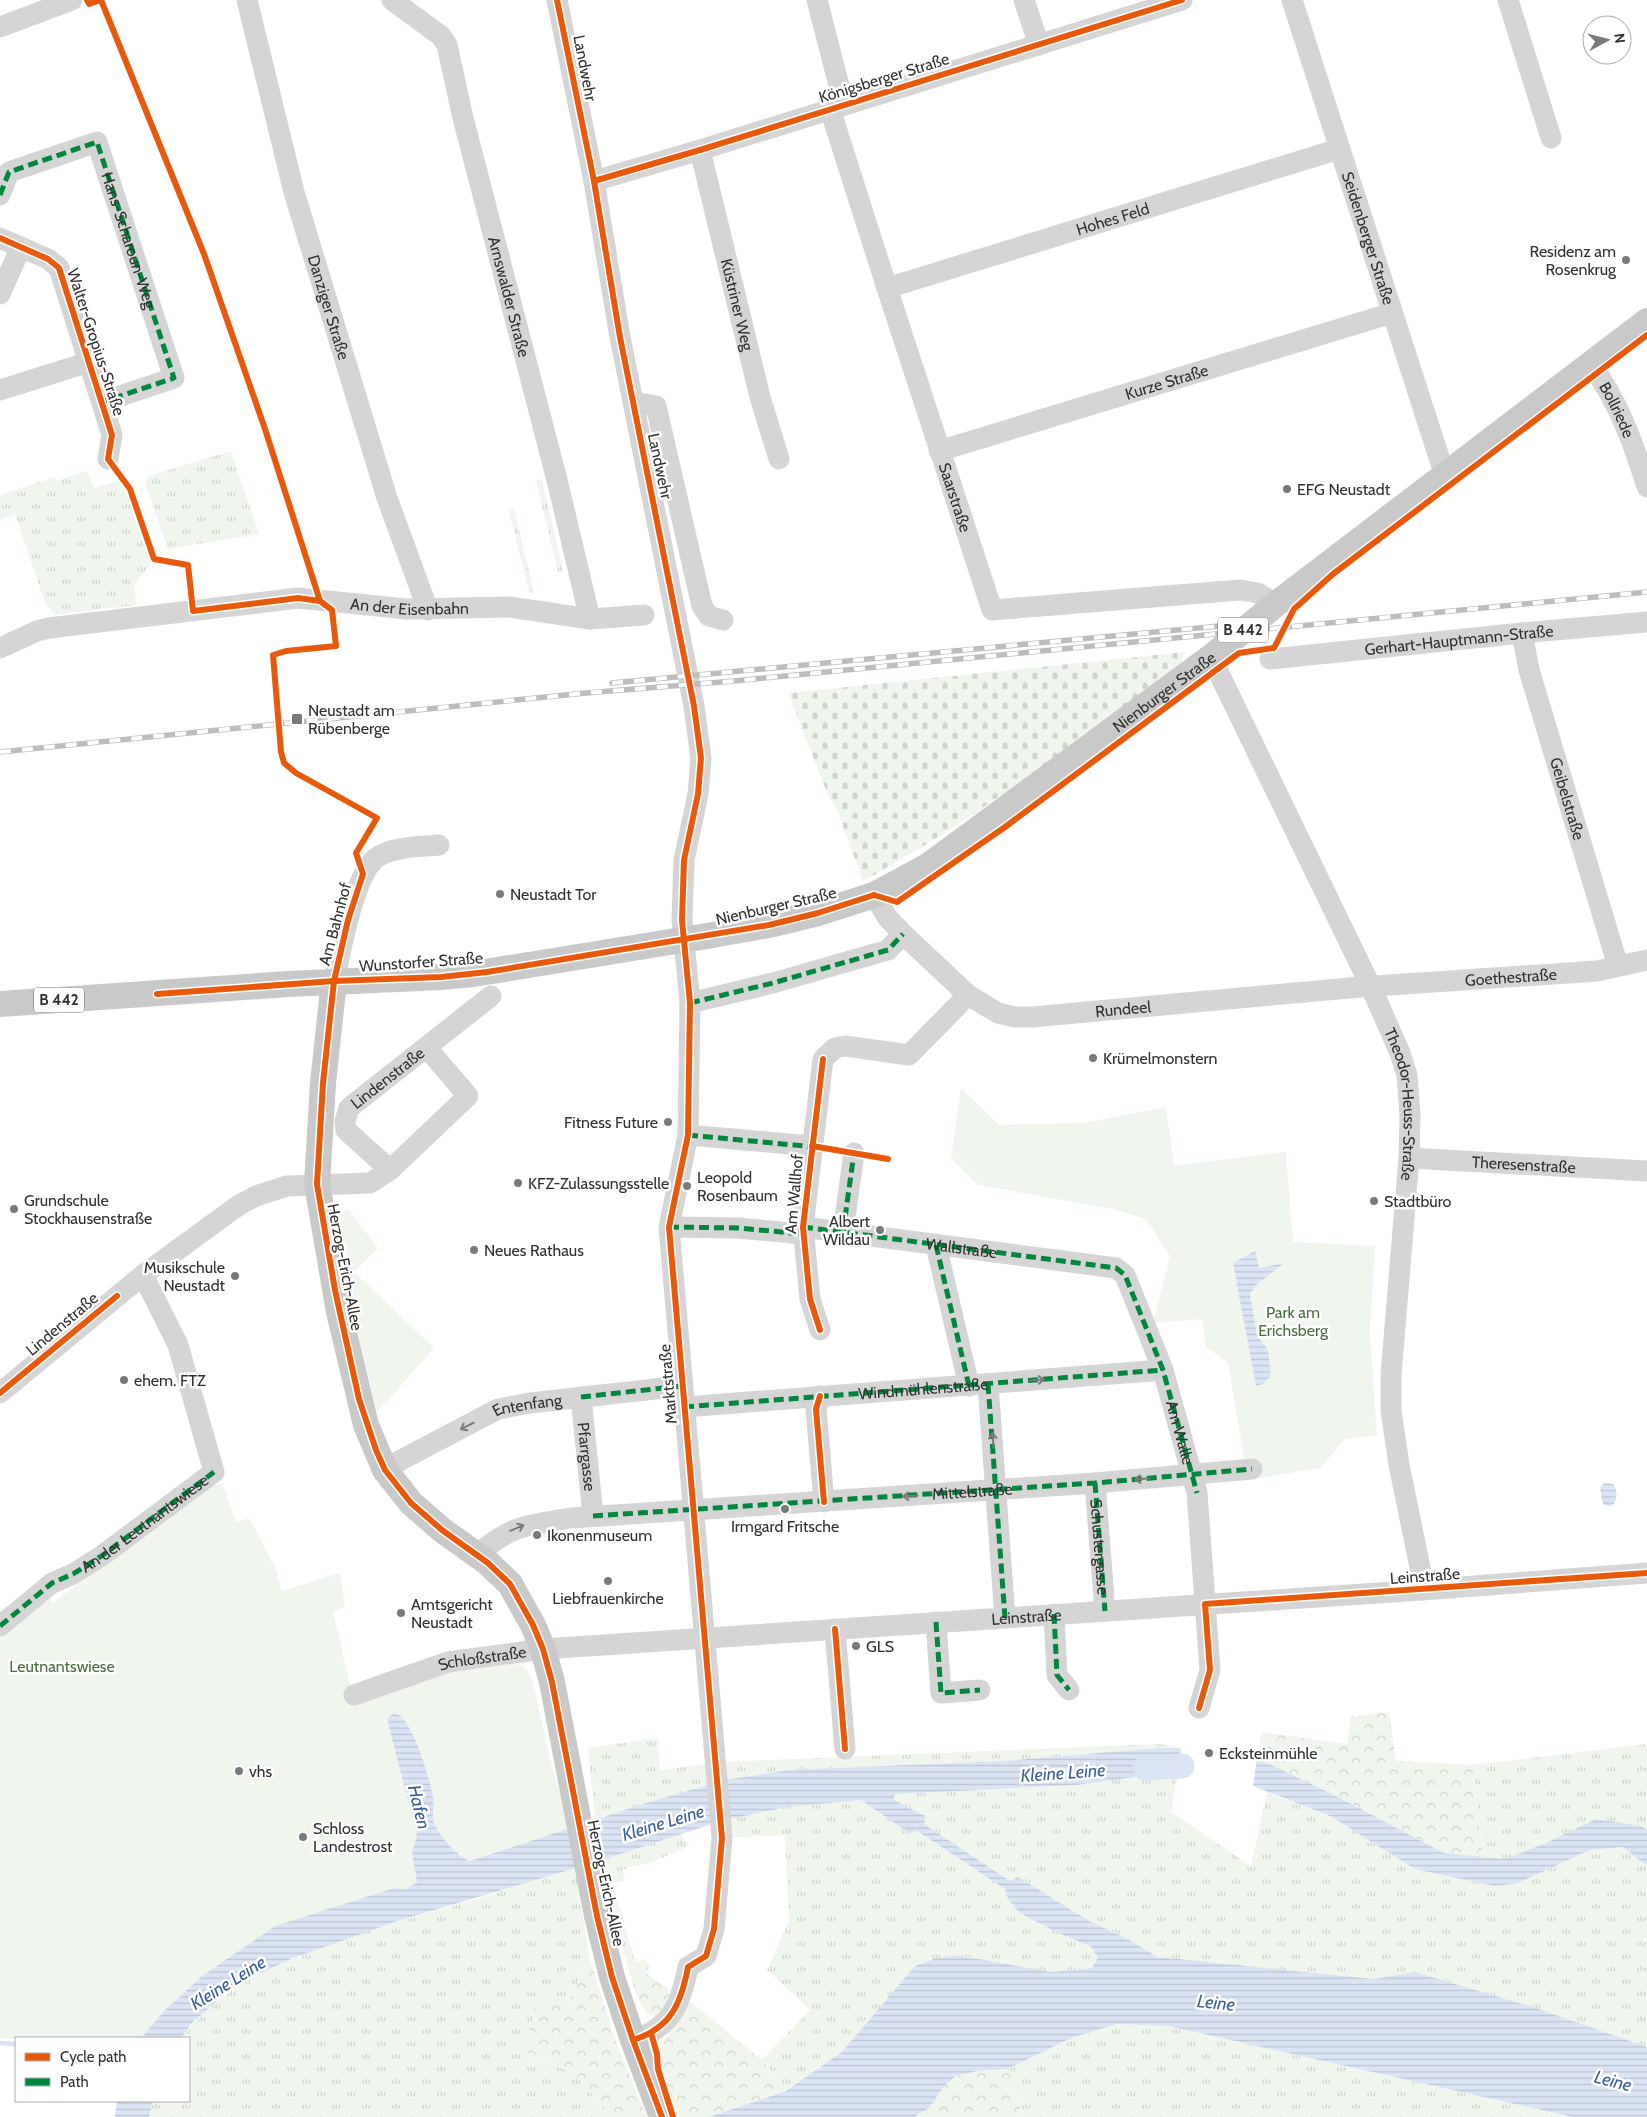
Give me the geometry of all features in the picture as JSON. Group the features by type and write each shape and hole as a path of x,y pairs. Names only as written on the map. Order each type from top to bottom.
{"main road":[{"name":"Nienburger Straße","path":"684,940 769,925 818,913 874,896 928,866 1211,657 1276,604 1647,321"},
{"name":"Wunstorfer Straße","path":"0,1004 334,981 474,974 684,940"},
{"name":"Herzog-Erich-Allee","path":"334,981 322,1092 316,1184 337,1305 359,1399 372,1442 385,1470 411,1503 442,1530 488,1563 510,1584 533,1625 543,1649 552,1682 597,1916 612,1977 662,2117"}],"street":[{"path":"0,26 72,0"},
{"name":"Danziger Straße","path":"247,0 299,212 388,498 428,610"},
{"name":"Arnswalder Straße","path":"392,0 440,36 447,45 590,618"},
{"name":"Landwehr","path":"557,0 594,181 612,293 699,734 701,758 698,794 684,860 682,920 684,940"},
{"name":"Saarstraße","path":"817,0 837,107 887,288 992,610 1240,590 1258,593 1276,604"},
{"path":"1024,0 1039,45"},
{"name":"Königsberger Straße","path":"594,181 700,150 1182,0"},
{"name":"Seidenberger Straße","path":"1292,0 1338,149 1445,476"},
{"path":"1508,0 1552,138"},
{"name":"Hans-Scharoun-Weg","path":"0,195 9,172 97,142 174,378 102,402"},
{"name":"Hohes Feld","path":"887,288 1338,149"},
{"name":"Küstriner Weg","path":"700,150 760,397 779,459"},
{"name":"Walter-Gropius-Straße","path":"0,238 48,259 59,268 112,435 108,459"},
{"path":"0,294 21,247"},
{"name":"Kurze Straße","path":"939,451 1392,313"},
{"path":"0,390 89,362"},
{"name":"Bollriede","path":"1591,365 1625,425 1646,481"},
{"name":"Landwehr","path":"633,402 656,406 702,606 709,616 723,620"},
{"name":"An der Eisenbahn","path":"0,648 49,628 291,599 428,610 509,607 590,618 644,615"},
{"name":"Gerhart-Hauptmann-Straße","path":"1270,658 1647,622"},
{"name":"Geibelstraße","path":"1522,633 1529,670 1618,966"},
{"name":"Theodor-Heuss-Straße","path":"1211,657 1372,987 1400,1053 1407,1075 1410,1115 1409,1158 1391,1375 1390,1410 1399,1466 1422,1577 1422,1590"},
{"name":"Am Bahnhof","path":"334,981 354,899 366,868 376,858 390,851 440,845"},
{"name":"Rundeel","path":"874,896 887,917 903,934 968,995 998,1013 1014,1017 1032,1017 1372,987"},
{"path":"690,1004 773,983 888,950 903,934"},
{"name":"Marktstraße","path":"633,2040 647,2036 667,2021 673,2013 686,1978 688,1967 706,1956 714,1929 722,1838 668,1227 688,1135 690,1004 684,940"},
{"name":"Goethestraße","path":"1372,987 1597,971 1647,960"},
{"name":"Am Wallhof","path":"820,1330 810,1299 803,1231 823,1058 835,1048 845,1046 909,1056 968,995"},
{"name":"Lindenstraße","path":"390,1170 346,1130 345,1121 349,1108 491,996"},
{"name":"Lindenstraße","path":"0,1392 143,1275 247,1200 274,1189 316,1184 345,1185 370,1183 390,1170 468,1096 427,1048"},
{"path":"688,1135 812,1146"},
{"path":"843,1232 854,1153"},
{"name":"Theresenstraße","path":"1409,1158 1644,1169"},
{"name":"Wallstraße","path":"668,1227 843,1232 1120,1270"},
{"path":"936,1245 978,1385 997,1489 1005,1618"},
{"name":"Am Walle","path":"1120,1270 1126,1275 1163,1370 1190,1474 1197,1493 1210,1670 1200,1708"},
{"name":"An der Leutnantswiese","path":"0,1626 52,1583 73,1574 103,1555 214,1472 178,1345 143,1275"},
{"name":"Windmühlenstraße","path":"684,1407 1163,1370"},
{"name":"Entenfang","path":"385,1470 498,1410 530,1403 682,1386"},
{"path":"820,1396 816,1409 824,1502"},
{"name":"Pfarrgasse","path":"581,1397 594,1516"},
{"name":"Mittelstraße","path":"477,1555 496,1538 522,1526 571,1518 1094,1483 1252,1469"},
{"name":"Schustergasse","path":"1094,1483 1105,1611"},
{"name":"Leinstraße","path":"704,1638 1647,1573"},
{"path":"1054,1614 1057,1675 1069,1690"},
{"path":"936,1622 941,1693 980,1690"},
{"path":"835,1629 845,1749"},
{"name":"Schloßstraße","path":"354,1695 448,1662 543,1649 704,1638"}],"green space":[{"path":"231,451 259,534 168,549 145,483 149,476"},
{"path":"87,471 94,488 121,480 128,490 152,562 134,586 137,605 55,615 44,600 15,514 0,520 0,495 55,477 56,481"},
{"path":"542,479 563,571 558,572 536,480"},
{"path":"514,509 534,593 529,592 509,511"},
{"path":"1185,652 1181,663 1026,778 946,832 863,881 836,807 828,795 788,693"},
{"name":"Park am Erichsberg","path":"961,1088 999,1125 1083,1123 1166,1107 1174,1166 1286,1152 1293,1242 1375,1246 1370,1332 1377,1435 1345,1439 1320,1468 1248,1480 1228,1363 1206,1347 1202,1319 1153,1323 1170,1256 1146,1219 1113,1209 978,1185 951,1158"},
{"path":"348,1209 378,1248 354,1272 434,1348 377,1412 354,1316 339,1224 341,1215"},
{"name":"Leutnantswiese","path":"204,1485 223,1485 236,1522 249,1518 275,1567 282,1591 340,1573 345,1606 333,1612 355,1705 450,1672 512,1664 519,1665 526,1670 532,1678 550,1758 570,1829 470,1861 456,1852 438,1831 412,1854 417,1882 407,1888 394,1888 275,1926 202,1976 164,2011 142,2037 0,2038 0,1634 46,1596 53,1603"},
{"path":"1389,1712 1396,1761 1472,1765 1483,1857 1444,1853 1342,1799 1257,1758 1262,1732 1347,1744 1351,1717"},
{"path":"658,1738 660,1770 720,1762 1159,1744 1181,1747 1005,1761 788,1770 725,1780 595,1820 588,1748"},
{"path":"1647,1744 1647,1830 1641,1826 1546,1843 1505,1859 1483,1857 1472,1765"},
{"path":"1178,1771 1171,1812 1251,1866 1267,1792 1330,1816 1415,1869 1518,1883 1590,1850 1624,1847 1647,1866 1647,2047 1533,2007 1415,1972 1374,1979 1158,1957 1124,1937 1091,1922 1018,1877 1010,1881 924,1824 924,1815 894,1800 894,1794 1077,1785"},
{"path":"861,1800 909,1833 916,1831 1005,1889 1008,1899 1056,1932 1090,1946 1098,1957 1092,1968 1051,1972 956,1955 934,1959 915,1966 842,2052 786,2091 762,2060 810,2010 767,1970 789,1921 785,1835 726,1838 724,1820 787,1807"},
{"path":"681,1834 689,1846 655,1861 622,1870 625,1880 613,1883 635,1962 645,1960 650,1966 646,1974 632,1981 612,1911 601,1860"},
{"path":"575,1867 589,1956 575,1990 529,2056 572,2072 613,2117 149,2117 153,2102 190,2102 190,2037 182,2037 205,2011 235,1989 269,1969 305,1953 381,1927"},
{"path":"589,1956 616,2042 647,2117 613,2117 572,2072 529,2056 526,2043 536,2003 567,2003 575,1990"},
{"path":"646,1974 671,1990 662,2012 656,2016 646,2012 632,1981"},
{"path":"688,2000 762,2060 786,2091 709,2117 679,2117 661,2069 659,2047 674,2026"},
{"path":"1117,2024 1168,2026 1573,2117 1023,2117 1008,2069 1071,2038"},
{"path":"1008,2069 1023,2117 914,2117 929,2108 943,2086 956,2076 977,2071"}],"water":[{"path":"1255,1251 1259,1268 1284,1263 1256,1285 1250,1294 1257,1335 1268,1350 1271,1376 1263,1384 1256,1386 1233,1263"},
{"path":"1604,1483 1613,1484 1616,1489 1616,1499 1611,1506 1604,1505 1602,1501 1600,1487"},
{"path":"394,1713 401,1716 407,1725 424,1763 433,1800 434,1823 444,1840 470,1861 649,1802 725,1780 788,1770 1005,1761 1158,1748 1181,1748 1178,1771 1077,1785 894,1794 894,1800 925,1816 924,1824 1010,1881 1018,1877 1091,1922 1124,1937 1158,1957 1374,1979 1415,1972 1533,2007 1647,2047 1647,2117 1573,2117 1168,2026 1117,2024 1071,2038 1008,2069 977,2071 956,2076 944,2086 929,2108 914,2117 709,2117 786,2091 842,2052 915,1966 934,1959 956,1955 1051,1972 1092,1968 1098,1957 1090,1946 1056,1932 1020,1913 1008,1899 1005,1889 917,1831 909,1833 861,1800 787,1807 724,1820 599,1861 398,1921 293,1958 259,1974 226,1993 192,2023 182,2037 142,2037 164,2011 202,1976 275,1926 394,1888 406,1889 417,1882 412,1854 417,1835 388,1718"},
{"path":"1257,1758 1342,1799 1444,1853 1505,1859 1546,1843 1596,1819 1641,1826 1647,1830 1647,1866 1623,1847 1590,1850 1518,1883 1495,1886 1415,1869 1330,1816 1253,1786"},
{"path":"117,2102 153,2102 149,2117 115,2117"}],"waterway":[{"name":"Kleine Leine","path":"1145,1768 1182,1766"},
{"path":"0,2043 15,2044"}],"railway":[{"path":"0,752 586,693 734,681 1647,592"},
{"path":"612,683 1241,624"}],"marked path":[{"path":"0,195 9,172 97,142 174,378 102,402"},
{"path":"690,1003 773,983 888,950 903,934"},
{"path":"688,1135 815,1147"},
{"path":"843,1232 854,1153"},
{"path":"669,1227 738,1228 803,1234"},
{"path":"803,1227 1116,1268 1125,1275 1163,1370 1197,1493"},
{"path":"936,1245 969,1386"},
{"path":"684,1407 1163,1370"},
{"path":"988,1384 1005,1618"},
{"path":"581,1397 682,1386"},
{"path":"593,1516 1095,1483 1252,1469"},
{"path":"0,1626 52,1583 73,1574 103,1555 214,1472"},
{"path":"1095,1483 1105,1611"},
{"path":"1054,1614 1057,1675 1069,1690"},
{"path":"936,1622 941,1693 980,1690"}],"cycle path":[{"path":"87,0 89,4 101,0 204,254 265,429 320,601 332,610 336,646 286,651 273,655 281,752 284,763 296,773 377,818 356,853 363,874 348,920 334,981 323,1083 317,1184 335,1290 359,1399 376,1450 385,1470 411,1503 442,1530 488,1563 510,1584 533,1625 543,1649 552,1682 597,1916 612,1977 662,2117"},
{"path":"557,0 594,181 620,337 694,706 701,758 698,794 684,860 682,920 690,1003 688,1135 669,1227 722,1838 714,1929 706,1956 688,1967 682,1992 672,2013 657,2029 633,2040"},
{"path":"594,181 700,150 1182,0"},
{"path":"0,238 48,259 59,268 112,435 108,459 130,489 154,559 188,565 193,611 298,598 320,601"},
{"path":"874,895 897,902 1005,827 1239,653 1274,648 1294,609 1333,574 1647,335"},
{"path":"157,994 334,981 441,977 487,972 769,925 818,913 874,895"},
{"path":"820,1330 810,1299 803,1227 823,1059"},
{"path":"812,1146 888,1159"},
{"path":"0,1393 117,1296"},
{"path":"820,1396 816,1409 824,1502"},
{"path":"1199,1708 1210,1670 1205,1604 1647,1573"},
{"path":"835,1629 845,1749"},
{"path":"651,2033 657,2054 658,2069 673,2117"}],"place":[{"name":"Residenz am Rosenkrug","path":"1626,260"},
{"name":"EFG Neustadt","path":"1287,489"},
{"name":"Neustadt am Rübenberge","path":"297,719"},
{"name":"Neustadt Tor","path":"500,894"},
{"name":"Krümelmonstern","path":"1093,1058"},
{"name":"Fitness Future","path":"668,1122"},
{"name":"KFZ-Zulassungsstelle","path":"518,1183"},
{"name":"Leopold Rosenbaum","path":"687,1186"},
{"name":"Stadtbüro","path":"1374,1201"},
{"name":"Grundschule Stockhausenstraße","path":"14,1209"},
{"name":"Albert Wildau","path":"880,1230"},
{"name":"Neues Rathaus","path":"474,1250"},
{"name":"Musikschule Neustadt","path":"235,1276"},
{"name":"ehem. FTZ","path":"124,1380"},
{"name":"Irmgard Fritsche","path":"785,1509"},
{"name":"Ikonenmuseum","path":"537,1535"},
{"name":"Liebfrauenkirche","path":"608,1581"},
{"name":"Amtsgericht Neustadt","path":"401,1613"},
{"name":"GLS","path":"856,1646"},
{"name":"Ecksteinmühle","path":"1209,1753"},
{"name":"vhs","path":"239,1771"},
{"name":"Schloss Landestrost","path":"303,1837"}],"water label":[{"name":"Hafen","path":"419,1807"},
{"name":"Leine","path":"1216,2003"},
{"name":"Leine","path":"1613,2081"}]}
